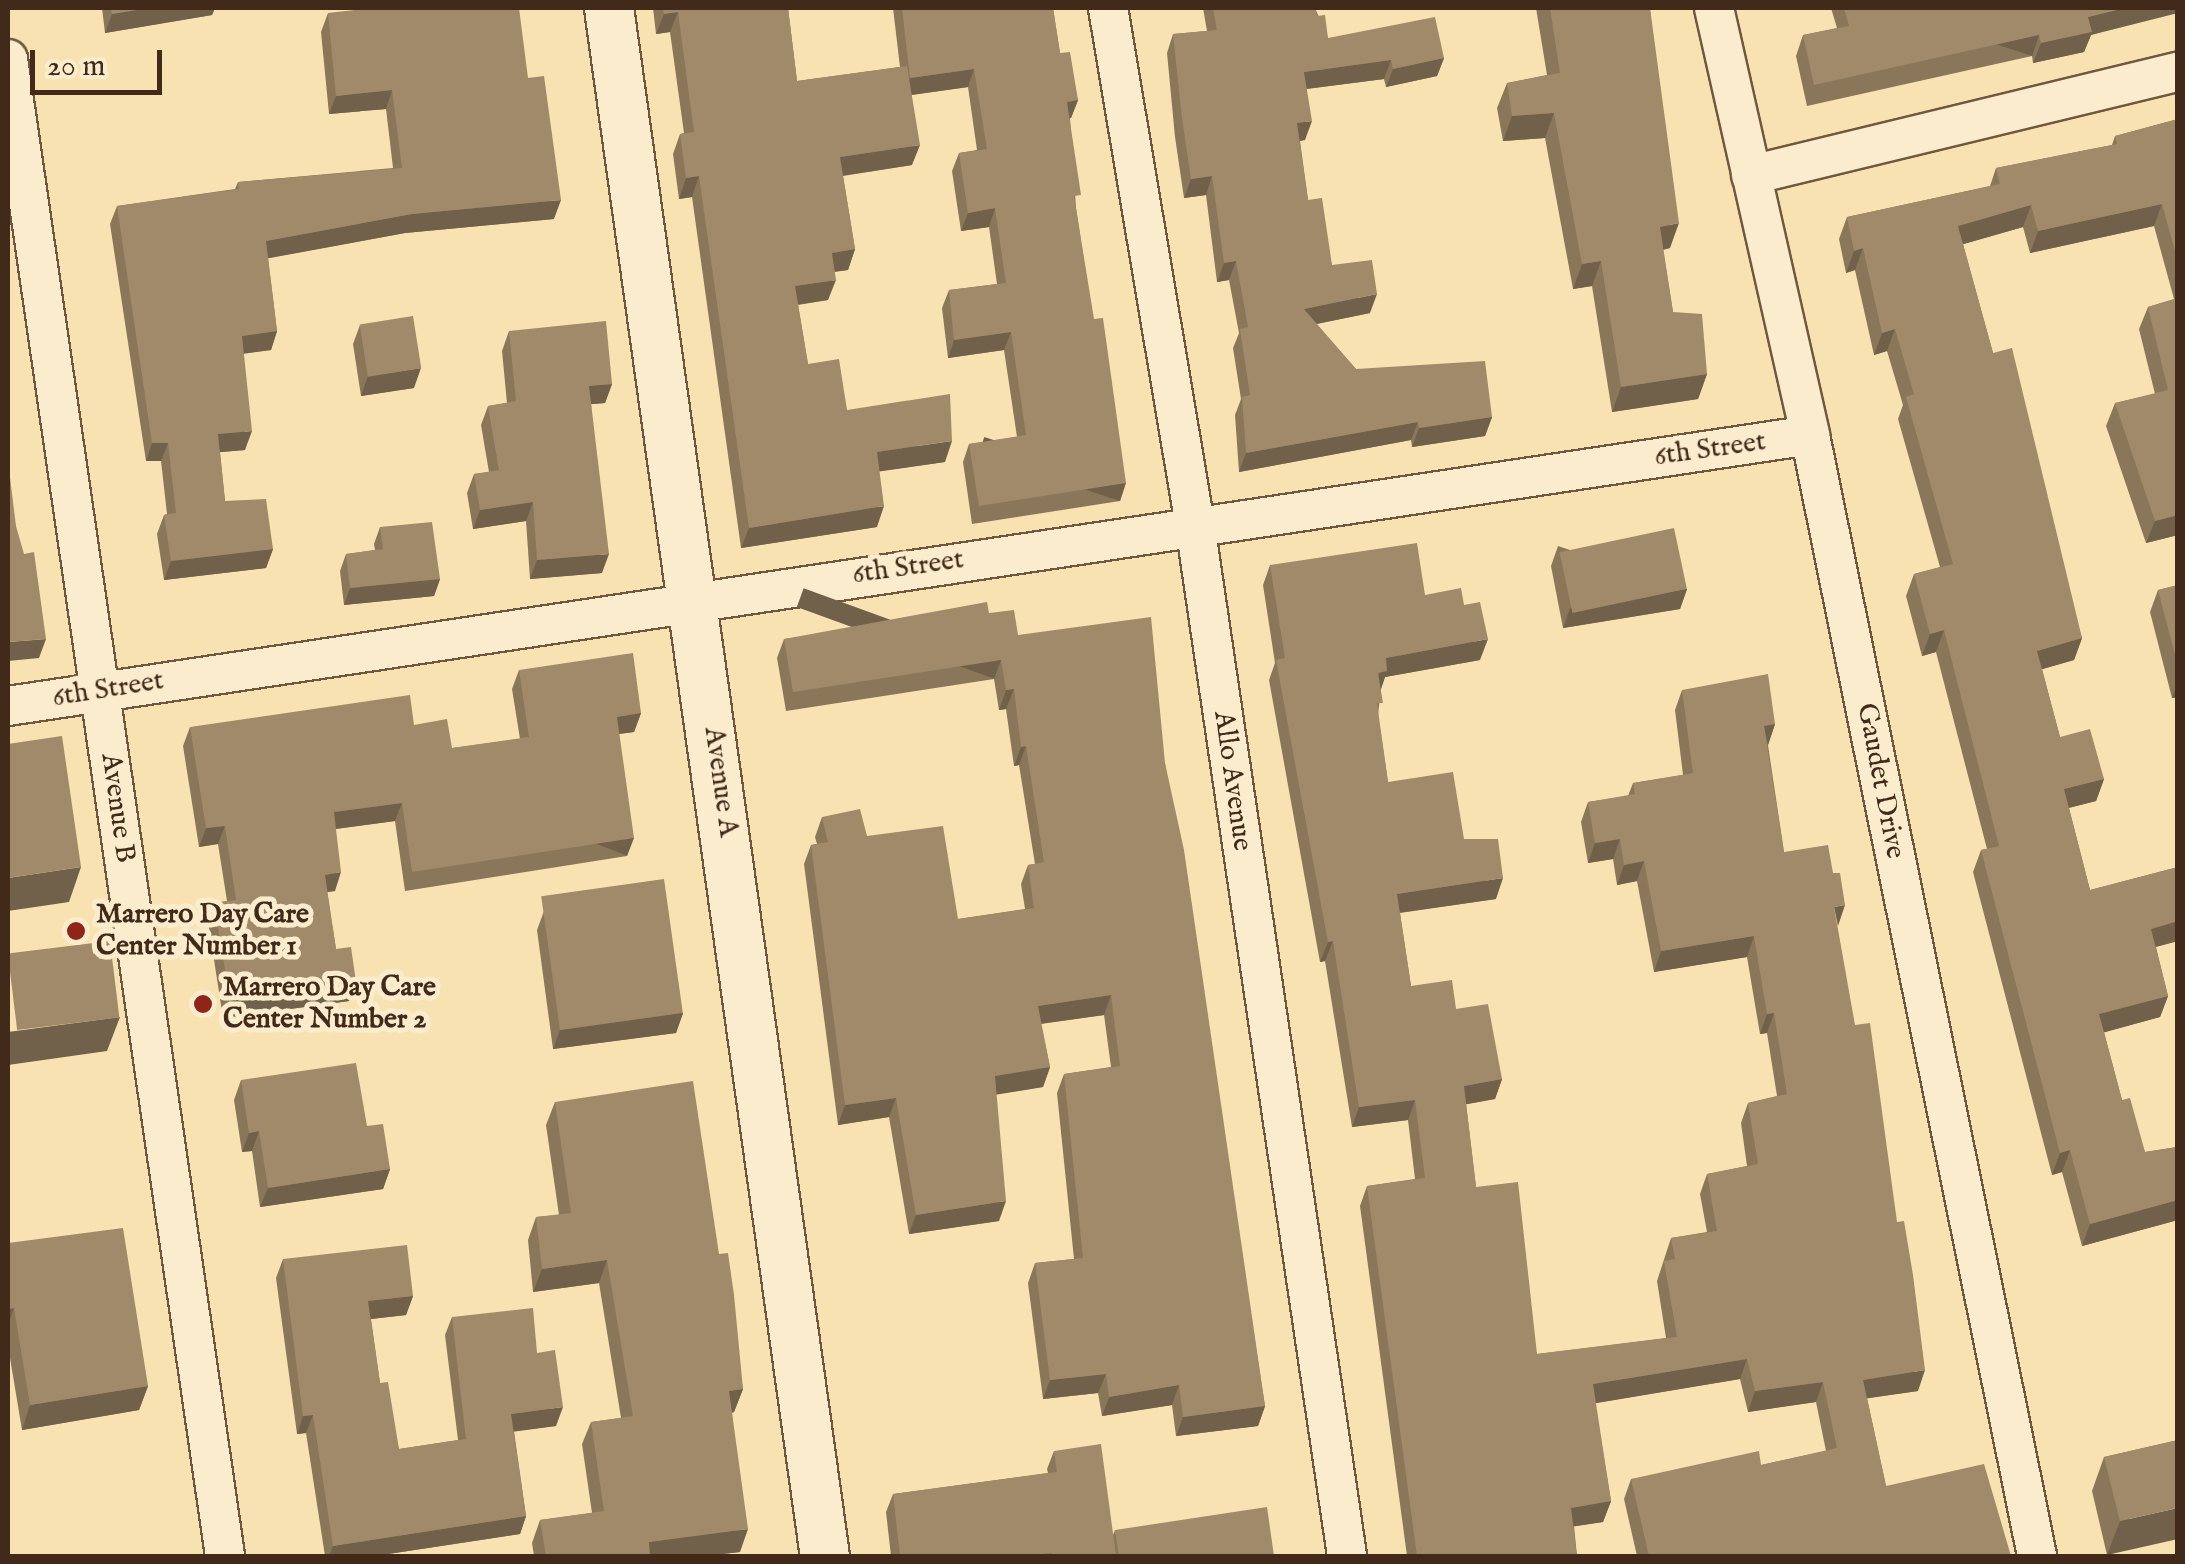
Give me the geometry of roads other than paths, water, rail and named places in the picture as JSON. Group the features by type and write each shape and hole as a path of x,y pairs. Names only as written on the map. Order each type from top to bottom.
{"street":[{"name":"Avenue A","path":"610,8 696,599 826,1556"},
{"name":"Allo Avenue","path":"1108,8 1194,526 1347,1556"},
{"name":"Gaudet Drive","path":"1714,8 1810,435 2038,1556"},
{"name":"Avenue B","path":"8,59 226,1556"},
{"path":"1752,175 2178,72"},
{"name":"6th Street","path":"8,706 696,599 1810,435"}],"place":[{"name":"Marrero Day Care Center Number 1","path":"76,931"},
{"name":"Marrero Day Care Center Number 2","path":"203,1004"}]}
